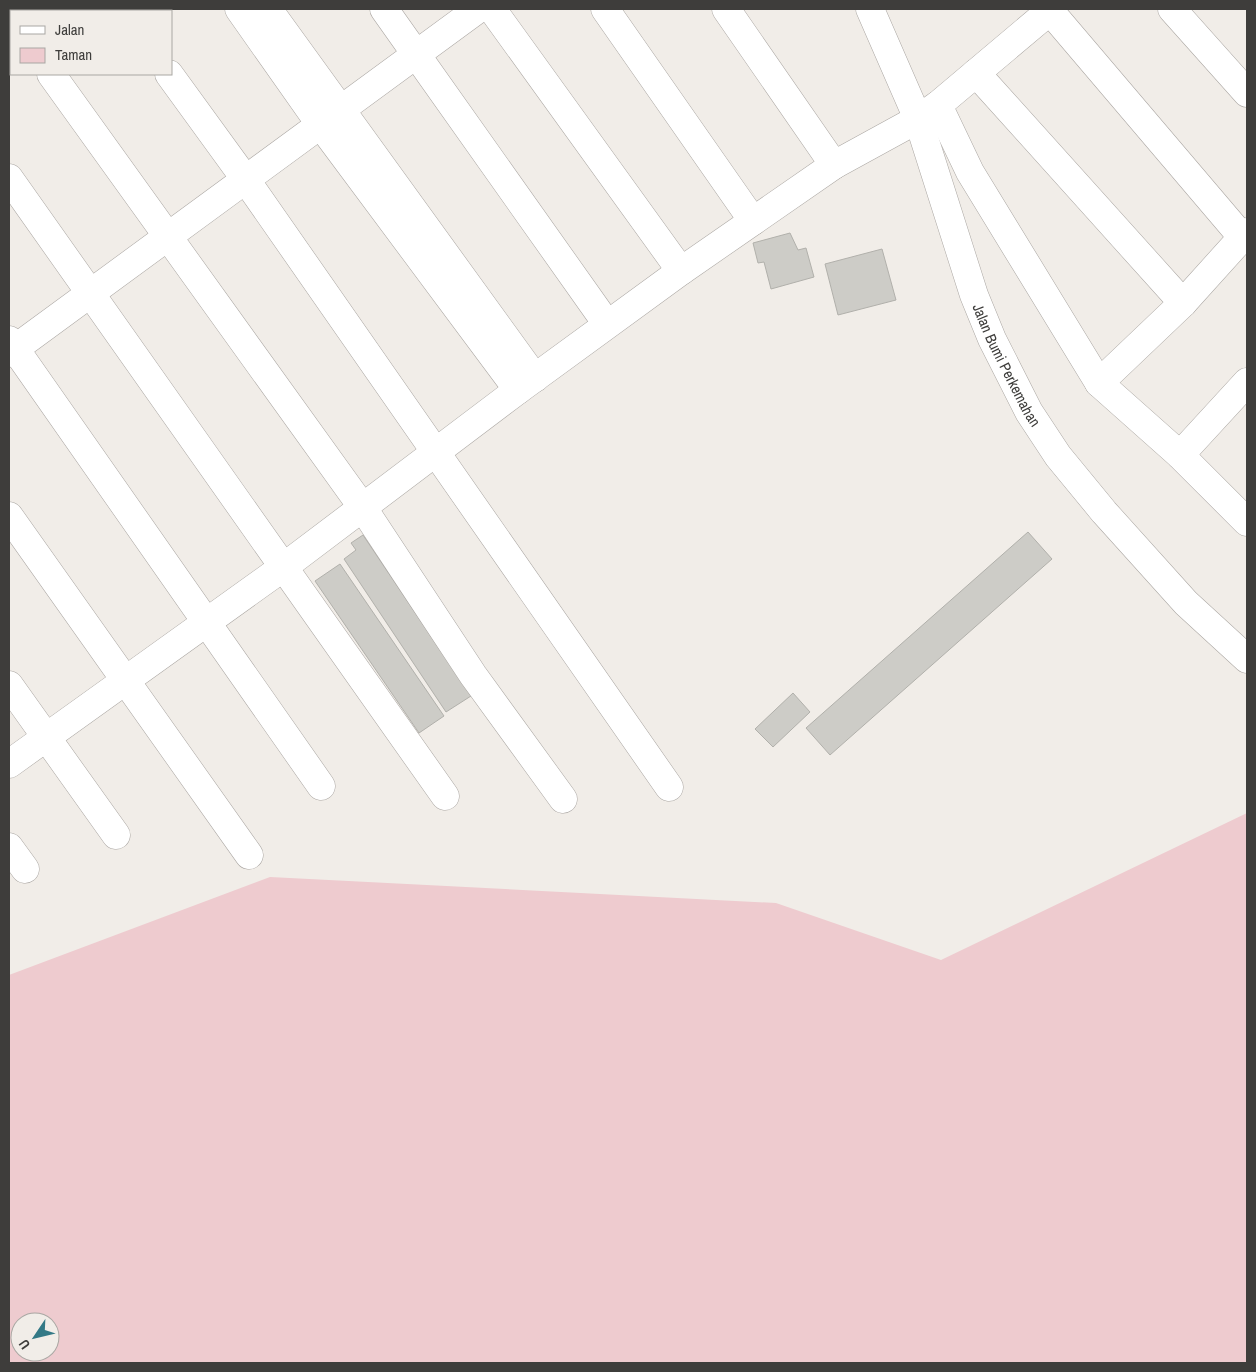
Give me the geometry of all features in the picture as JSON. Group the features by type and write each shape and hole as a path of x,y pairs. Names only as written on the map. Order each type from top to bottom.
{"street":[{"path":"239,9 330,117 526,384"},
{"path":"268,9 330,117"},
{"path":"384,9 607,324"},
{"path":"321,786 208,623 11,347 92,293 168,238 478,9"},
{"path":"492,9 680,271"},
{"path":"605,9 753,221"},
{"path":"726,9 834,165"},
{"path":"1172,9 1247,94"},
{"path":"9,764 208,623 680,271 834,165 928,112 1051,10 1245,235 1182,303 1099,383"},
{"name":"Jalan Bumi Perkemahan","path":"881,14 928,112 974,294 992,339 1028,412 1058,456 1104,512 1186,603 1247,659"},
{"path":"976,73 1182,303"},
{"path":"52,75 363,508 472,675 563,799"},
{"path":"170,75 246,180 669,787"},
{"path":"928,112 970,172 1099,383 1180,455 1246,519"},
{"path":"9,178 285,566 445,796"},
{"path":"1180,455 1247,382"},
{"path":"9,516 127,680 249,855"},
{"path":"9,685 116,835"},
{"path":"9,847 25,869"}],"green space":[{"path":"1247,813 1247,1363 9,1363 9,975 270,877 776,903 941,960"}],"building":[{"path":"790,233 798,250 806,248 814,277 771,289 764,262 758,263 753,243"},
{"path":"882,249 896,300 838,315 825,264"},
{"path":"1028,532 1052,559 830,755 806,728"},
{"path":"363,535 471,696 446,712 344,559 356,550 351,543"},
{"path":"340,564 444,716 419,733 315,581"},
{"path":"793,693 810,712 773,747 755,729"}]}
